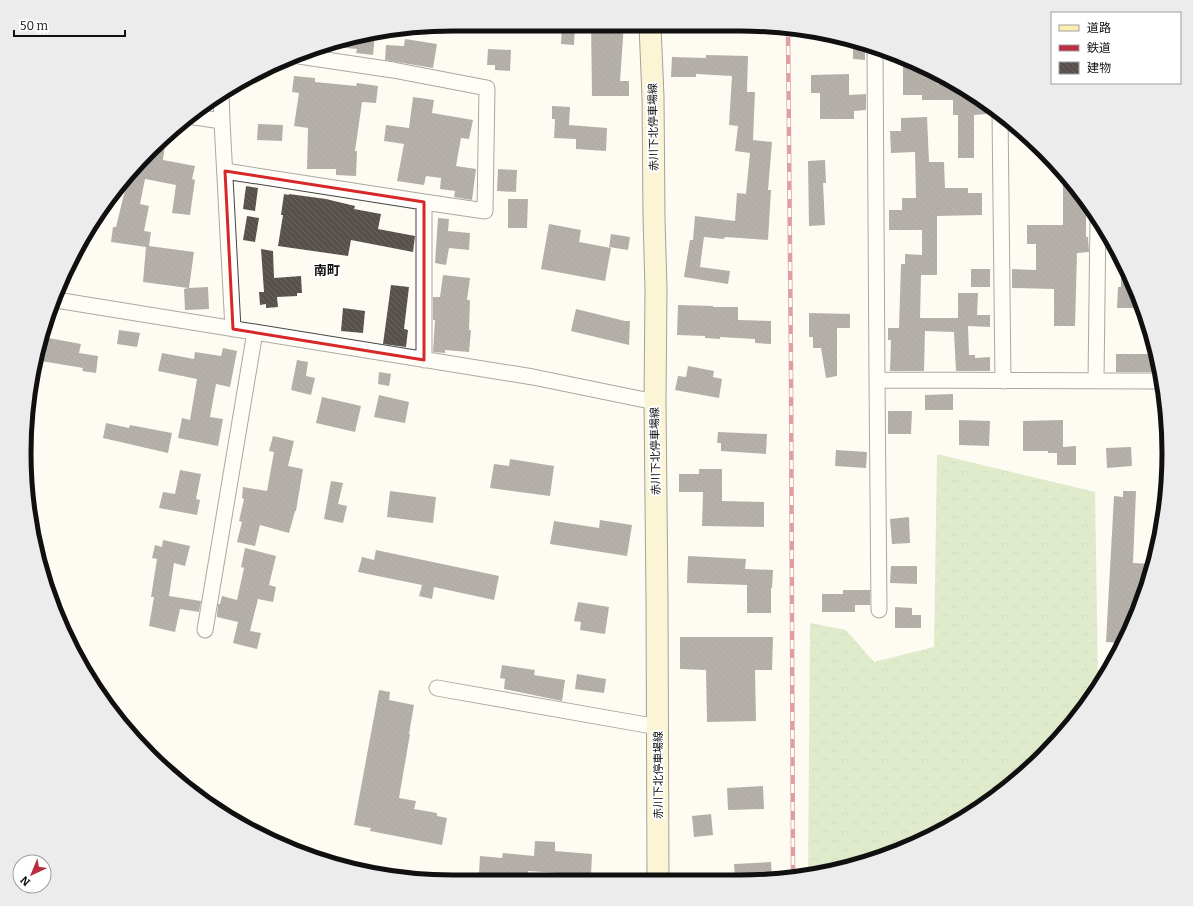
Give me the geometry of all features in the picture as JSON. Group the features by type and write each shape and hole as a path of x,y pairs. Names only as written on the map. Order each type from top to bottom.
{"main road":[{"name":"赤川下北停車場線","path":"650,31 653,97 656,289 655,402 658,875"}],"street":[{"path":"875,53 879,610"},
{"path":"225,171 485,211 487,88 392,70 307,57"},
{"path":"221,101 234,328"},
{"path":"197,117 222,121"},
{"path":"1000,121 1003,381"},
{"path":"424,202 424,360"},
{"path":"1096,381 1098,230"},
{"path":"60,301 533,377 655,402"},
{"path":"206,630 255,332"},
{"path":"877,380 1155,381"},
{"path":"437,688 658,727"}],"highlighted area":[{"path":"225,171 424,202 424,360 233,329"}],"green space":[{"path":"937,454 1095,492 1099,674 1075,710 1038,751 1018,770 997,788 951,818 927,831 876,853 849,861 808,869 810,623 846,630 874,662 934,647"}],"building":[{"path":"562,31 575,31 574,45 561,44"},
{"path":"591,31 624,31 620,81 629,81 629,96 592,96"},
{"path":"375,38 373,55 356,53 357,49 337,47"},
{"path":"405,39 437,44 433,68 385,60 386,45 404,46"},
{"path":"853,47 865,50 865,60 853,59"},
{"path":"488,49 511,50 510,71 495,70 495,65 487,65"},
{"path":"706,55 748,56 747,92 755,92 753,140 772,142 768,190 771,190 768,240 704,237 700,267 730,271 728,284 684,277 690,240 693,240 695,216 735,221 737,193 746,194 750,153 735,151 738,126 729,125 732,76 696,74 696,77 671,77 672,57 706,58"},
{"path":"903,64 937,80 937,84 944,84 951,88 986,110 986,114 974,115 974,158 958,158 958,115 953,115 953,100 922,100 922,95 903,95"},
{"path":"849,74 849,95 866,94 866,110 854,111 854,119 820,119 820,93 811,93 811,75"},
{"path":"294,76 315,78 315,82 356,86 357,83 378,86 376,103 362,102 355,151 357,151 356,176 336,175 336,169 307,169 308,128 294,126 299,93 292,92"},
{"path":"413,97 434,100 432,113 473,120 469,139 461,138 456,166 476,169 472,200 454,197 455,191 440,189 441,178 426,176 424,185 397,181 404,144 384,141 386,125 409,128"},
{"path":"552,106 570,107 569,125 607,128 606,151 576,149 576,139 554,138 555,119 552,119"},
{"path":"927,117 929,162 944,162 945,188 968,188 968,193 982,193 982,215 937,216 937,275 921,275 920,318 958,318 958,293 978,293 977,315 990,315 990,327 968,326 969,355 975,355 975,358 990,357 990,371 956,371 954,332 925,331 924,371 890,371 891,340 888,340 888,328 899,328 901,264 905,264 905,254 922,255 922,230 889,230 889,210 902,210 902,198 916,198 915,152 891,153 890,131 901,131 901,118"},
{"path":"258,124 283,125 282,141 257,140"},
{"path":"165,146 163,160 195,166 192,179 195,180 190,215 172,213 176,185 145,179 140,204 149,206 144,231 151,232 149,246 194,252 189,288 208,287 209,309 185,310 184,289 188,288 143,282 146,247 111,242 113,227 116,227 125,190 124,189 136,175"},
{"path":"825,160 826,183 823,183 825,225 809,226 808,161"},
{"path":"498,169 517,170 516,192 497,191"},
{"path":"1063,182 1086,212 1086,237 1088,237 1089,252 1077,253 1075,326 1054,326 1054,289 1012,288 1012,269 1036,270 1036,244 1027,244 1027,225 1063,225"},
{"path":"246,186 258,188 255,211 243,209"},
{"path":"284,194 326,199 355,206 354,209 381,214 378,229 415,236 413,252 351,240 348,256 278,246 283,215 281,215"},
{"path":"508,199 528,199 527,228 508,228"},
{"path":"247,216 259,218 255,242 243,240"},
{"path":"438,218 449,219 448,231 470,233 469,250 449,248 446,265 435,263"},
{"path":"549,224 581,230 579,242 611,248 605,281 541,269"},
{"path":"611,234 630,237 628,250 609,247"},
{"path":"261,249 273,251 274,278 301,276 302,293 297,293 297,296 277,297 278,307 266,308 266,304 260,305 259,292 264,292"},
{"path":"971,269 990,269 990,287 971,287"},
{"path":"1121,272 1136,308 1117,308 1118,287 1121,287"},
{"path":"443,275 470,278 467,300 470,300 469,330 471,330 469,352 445,350 445,353 433,352 435,320 433,320 433,297 440,297"},
{"path":"391,285 409,287 404,329 408,330 406,347 383,344"},
{"path":"678,305 738,307 738,320 771,321 771,344 755,343 755,339 720,337 720,339 705,338 705,336 677,335"},
{"path":"343,308 365,311 363,333 341,331"},
{"path":"576,309 630,321 629,345 571,331"},
{"path":"809,313 850,314 850,328 837,328 837,376 826,378 821,348 813,348 813,337 809,337"},
{"path":"119,330 140,333 137,347 117,344"},
{"path":"47,338 81,344 79,353 98,356 96,373 82,371 83,368 41,361"},
{"path":"223,348 237,351 230,387 216,384 210,417 223,419 218,446 178,438 182,418 190,420 197,379 158,371 162,353 194,359 195,352 221,356"},
{"path":"1116,354 1150,354 1152,372 1116,372"},
{"path":"297,360 308,362 306,376 315,378 311,395 291,390"},
{"path":"688,366 714,371 713,377 722,379 719,398 675,390 678,376 686,377"},
{"path":"379,372 391,374 389,386 378,384"},
{"path":"953,394 953,410 925,410 925,395"},
{"path":"379,395 409,402 405,423 374,417"},
{"path":"322,397 361,406 355,432 316,423"},
{"path":"888,411 912,411 911,434 888,434"},
{"path":"959,420 990,421 989,446 959,445"},
{"path":"1063,420 1063,447 1076,446 1076,465 1057,465 1057,453 1048,453 1048,451 1023,451 1023,421"},
{"path":"106,423 129,428 130,425 172,433 168,453 103,438"},
{"path":"718,432 767,434 766,454 721,451 721,443 717,443"},
{"path":"273,436 294,441 288,466 303,469 296,511 289,533 260,525 255,546 237,542 242,522 239,521 244,499 242,498 243,487 267,491 274,452 269,451"},
{"path":"1131,447 1132,466 1107,468 1106,448"},
{"path":"836,450 867,452 866,468 835,466"},
{"path":"510,459 554,466 550,496 490,488 494,464 509,466"},
{"path":"699,469 722,469 722,501 764,502 764,527 702,526 703,492 679,492 679,474 699,474"},
{"path":"180,470 201,474 196,499 200,500 197,515 159,508 163,492 175,494"},
{"path":"331,481 343,483 338,504 347,506 343,523 324,519"},
{"path":"390,491 436,497 433,523 387,517"},
{"path":"1123,491 1136,491 1133,563 1147,564 1140,589 1118,640 1117,643 1106,642 1114,496 1123,497"},
{"path":"909,517 910,543 892,544 890,519"},
{"path":"600,520 632,525 627,556 550,544 554,521 599,528"},
{"path":"163,540 190,546 185,566 174,563 169,596 201,601 199,612 180,609 175,632 149,626 154,597 151,597 157,559 152,558 155,545 162,547"},
{"path":"245,548 276,556 269,585 276,587 273,602 258,599 250,631 261,633 257,649 233,643 238,622 217,617 218,604 220,604 222,596 237,600 244,568 241,567"},
{"path":"376,550 499,576 494,600 434,587 432,599 419,596 422,585 358,572 362,557 374,560"},
{"path":"688,556 746,559 745,569 773,570 771,613 747,613 747,585 687,583"},
{"path":"891,566 917,566 917,584 890,583"},
{"path":"843,590 870,590 870,605 855,605 855,612 822,612 822,594 843,594"},
{"path":"578,602 609,607 605,634 580,630 581,622 574,621"},
{"path":"895,607 912,608 912,615 921,615 921,628 895,628"},
{"path":"680,637 773,637 772,670 755,670 756,721 707,722 706,670 680,669"},
{"path":"502,665 535,670 534,675 565,680 562,701 504,689 505,679 500,678"},
{"path":"577,674 606,679 604,693 575,689"},
{"path":"379,690 390,692 389,700 414,705 399,798 416,801 414,809 437,813 437,816 447,818 442,845 370,831 371,828 354,825"},
{"path":"763,786 764,809 728,810 727,788"},
{"path":"711,814 713,835 694,837 692,816"},
{"path":"535,841 555,842 555,851 592,854 591,875 528,871 527,875 479,873 480,856 502,858 503,853 534,856"},
{"path":"771,862 772,874 735,875 734,864"}],"railway":[{"path":"788,34 793,871"}],"district":[{"name":"南町","path":"327,270"}]}
